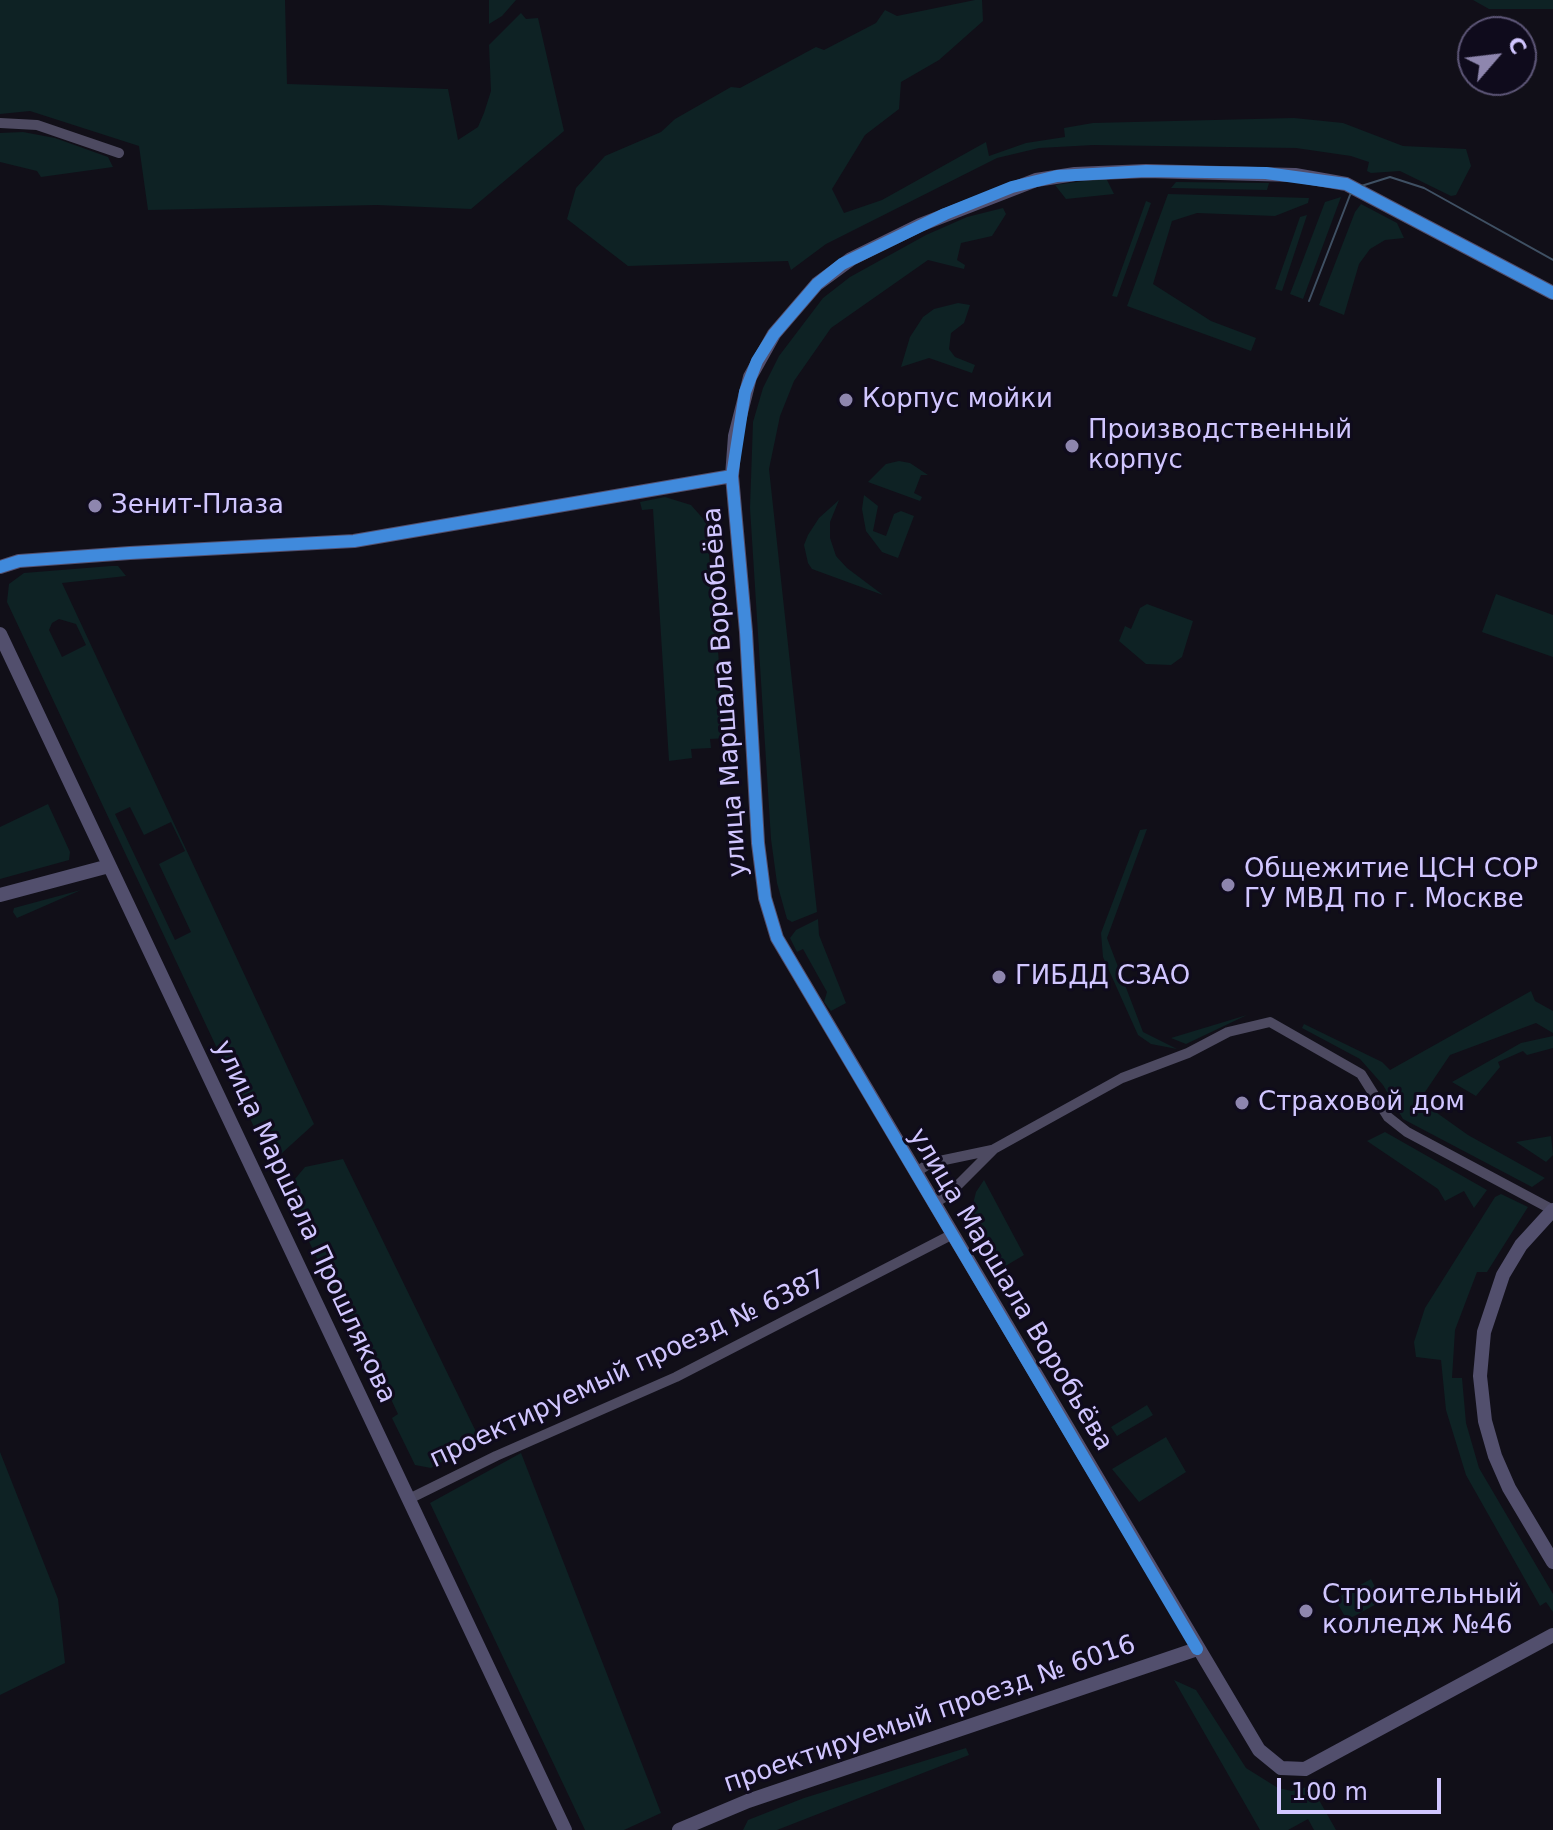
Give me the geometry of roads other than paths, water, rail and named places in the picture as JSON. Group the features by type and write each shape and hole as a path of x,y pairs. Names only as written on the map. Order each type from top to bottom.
{"street":[{"path":"0,123 37,125 119,153"},
{"name":"улица Маршала Воробьёва","path":"1553,293 1346,184 1295,175 1146,171 1075,174 1036,180 920,225 851,259 817,284 769,341 750,377 738,424 732,476 746,632 758,843 765,898 790,966 1259,1750 1281,1768 1299,1770 1553,1635"},
{"path":"0,567 19,561 354,541 732,476"},
{"name":"улица Маршала Прошлякова","path":"0,634 565,1830"},
{"path":"0,895 109,866"},
{"path":"933,1204 948,1195 994,1149 1122,1078 1188,1053 1228,1032 1270,1022 1353,1068 1375,1094 1388,1117 1407,1132 1553,1210 1521,1245 1503,1275 1484,1332 1480,1376 1481,1401 1495,1456 1509,1488 1553,1562"},
{"path":"915,1173 930,1163 994,1149"},
{"name":"проектируемый проезд № 6387","path":"409,1499 496,1456 676,1377 951,1235"},
{"name":"проектируемый проезд № 6016","path":"685,1828 748,1801 1197,1649"}],"tram line":[{"path":"1309,301 1350,195 1358,187 1390,177 1424,188 1553,260"}],"place":[{"name":"Корпус мойки","path":"846,400"},
{"name":"Производственный корпус","path":"1072,446"},
{"name":"Зенит-Плаза","path":"95,506"},
{"name":"Общежитие ЦСН СОР ГУ МВД по г. Москве","path":"1228,885"},
{"name":"ГИБДД СЗАО","path":"999,977"},
{"name":"Страховой дом","path":"1242,1103"},
{"name":"Строительный колледж №46","path":"1306,1611"}]}
